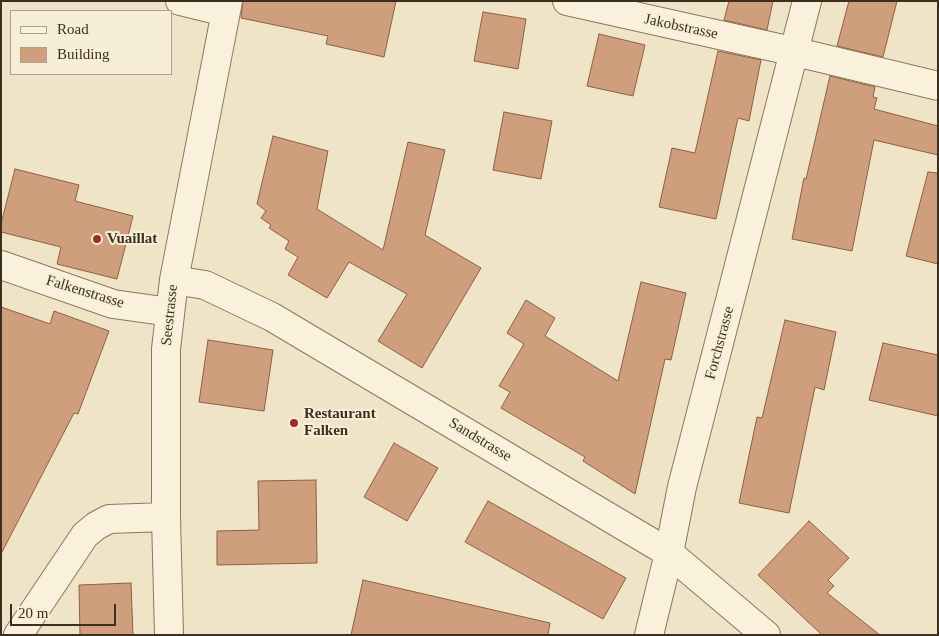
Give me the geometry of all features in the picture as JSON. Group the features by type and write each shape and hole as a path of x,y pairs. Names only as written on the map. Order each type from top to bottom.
{"street":[{"path":"180,1 226,7"},
{"name":"Jakobstrasse","path":"567,1 796,52"},
{"name":"Forchstrasse","path":"649,635 669,553 682,487 796,52 807,1"},
{"name":"Seestrasse","path":"169,635 166,517 166,349 174,280 226,7"},
{"path":"796,52 938,86"},
{"name":"Falkenstrasse","path":"1,265 113,304 170,312"},
{"name":"Sandstrasse","path":"174,280 205,285 272,317 669,553 766,635"},
{"path":"18,635 86,535 96,526 110,519 166,517"}],"building":[{"path":"243,1 396,1 384,57 326,44 328,36 241,18"},
{"path":"729,1 773,1 767,30 724,20"},
{"path":"849,1 897,1 883,57 837,46"},
{"path":"483,12 526,19 518,69 474,61"},
{"path":"599,34 645,45 633,96 587,86"},
{"path":"718,51 761,60 749,121 738,118 716,219 659,207 672,148 695,153"},
{"path":"830,76 875,87 873,97 877,98 874,109 938,126 938,155 874,140 852,251 792,239 804,178 806,179"},
{"path":"504,112 552,121 541,179 493,170"},
{"path":"273,136 328,151 317,209 383,250 408,142 445,150 425,235 481,268 422,368 378,341 407,294 349,262 327,298 288,275 298,257 285,249 289,241 269,228 271,225 261,218 266,211 257,204"},
{"path":"15,169 79,185 75,201 133,216 117,279 57,264 61,247 1,232 1,224"},
{"path":"928,172 938,173 938,264 906,256"},
{"path":"641,282 686,293 671,360 665,359 635,494 583,461 585,457 501,408 510,392 499,386 524,344 507,333 526,300 555,318 545,336 618,381"},
{"path":"1,307 50,324 54,311 109,331 78,414 74,413 1,554"},
{"path":"785,320 836,332 824,390 815,387 789,513 739,503 757,417 762,418"},
{"path":"208,340 273,350 264,411 199,402"},
{"path":"883,343 938,355 938,416 869,400"},
{"path":"394,443 438,468 407,521 364,497"},
{"path":"316,480 317,563 217,565 217,531 259,530 258,481"},
{"path":"488,501 626,578 603,619 465,542"},
{"path":"809,521 849,558 828,580 834,586 827,593 880,635 822,635 758,575"},
{"path":"363,580 550,623 548,635 351,635"},
{"path":"131,583 133,635 80,635 79,585"}],"place":[{"name":"Vuaillat","path":"97,239"},
{"name":"Restaurant Falken","path":"294,423"}]}
